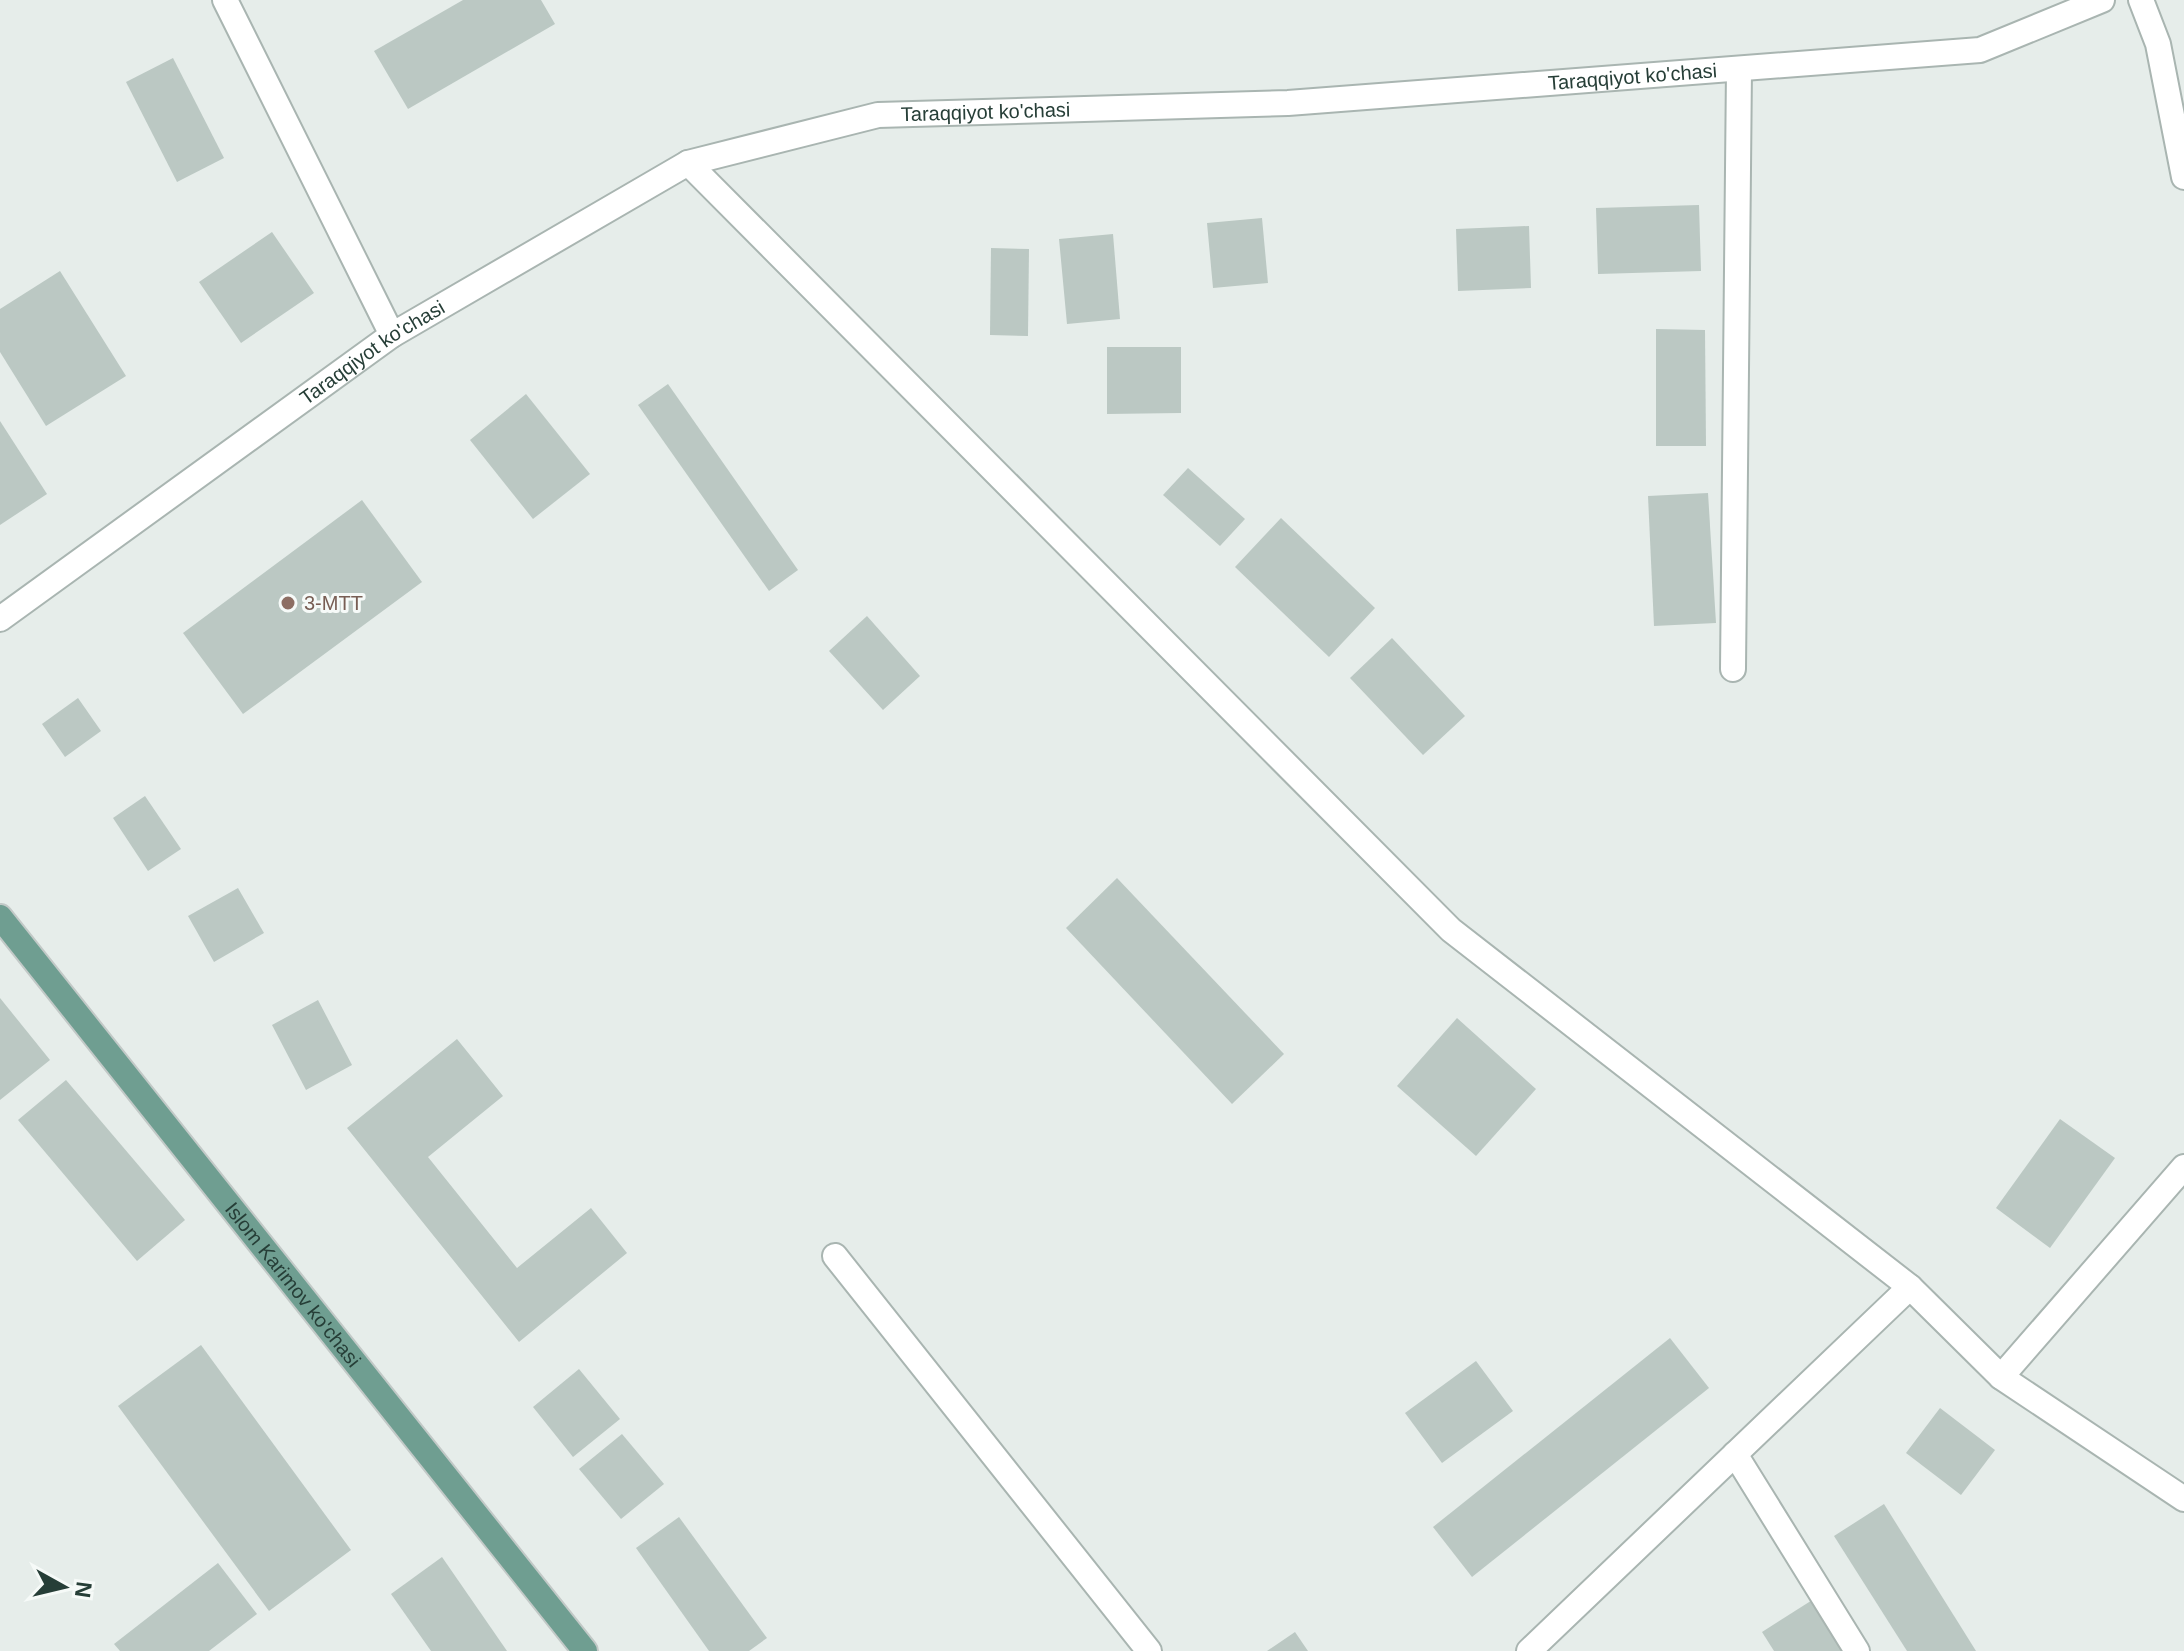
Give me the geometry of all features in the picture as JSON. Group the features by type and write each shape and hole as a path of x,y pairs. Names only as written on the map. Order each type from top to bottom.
{"main road":[{"name":"Islom Karimov ko'chasi","path":"0,917 585,1651"}],"street":[{"path":"225,0 392,335"},
{"name":"Taraqqiyot ko'chasi","path":"0,619 392,335 688,163 878,115 1288,103 1980,50 2102,0"},
{"path":"2141,0 2158,44 2184,177"},
{"path":"1733,669 1739,69"},
{"path":"688,163 1451,930 1910,1287 2001,1377 2184,1499"},
{"path":"2001,1377 2184,1167"},
{"path":"835,1256 1149,1651"},
{"path":"1529,1651 1910,1287"},
{"path":"1735,1454 1857,1651"}],"building":[{"path":"463,0 541,0 555,24 408,109 374,51"},
{"path":"173,58 224,158 177,182 126,82"},
{"path":"1699,205 1701,271 1598,274 1596,208"},
{"path":"1262,218 1268,283 1213,288 1207,223"},
{"path":"1529,226 1531,288 1458,291 1456,229"},
{"path":"272,232 314,293 241,343 199,282"},
{"path":"1113,234 1120,319 1067,324 1059,239"},
{"path":"991,248 1029,249 1028,336 990,335"},
{"path":"60,271 126,376 46,426 0,352 0,309"},
{"path":"1656,329 1705,330 1706,446 1656,446"},
{"path":"1107,347 1181,347 1181,413 1107,414"},
{"path":"668,384 798,570 769,591 638,405"},
{"path":"526,394 590,474 533,519 470,440"},
{"path":"0,421 47,494 0,525"},
{"path":"1188,468 1245,519 1220,546 1163,495"},
{"path":"1708,493 1716,623 1654,626 1648,496"},
{"path":"362,500 422,582 243,714 183,633"},
{"path":"1281,518 1375,608 1329,657 1235,567"},
{"path":"867,616 920,676 883,710 829,651"},
{"path":"1392,638 1465,716 1423,755 1350,678"},
{"path":"78,698 101,731 65,757 42,724"},
{"path":"145,796 181,849 148,871 113,818"},
{"path":"1117,878 1284,1054 1232,1104 1066,928"},
{"path":"238,888 264,933 214,962 188,916"},
{"path":"0,998 50,1060 0,1100"},
{"path":"318,1000 352,1065 306,1090 272,1025"},
{"path":"1457,1018 1536,1089 1476,1156 1397,1086"},
{"path":"457,1039 503,1096 428,1157 517,1268 591,1208 627,1253 519,1342 347,1128"},
{"path":"66,1080 185,1220 137,1261 18,1120"},
{"path":"2060,1119 2115,1158 2050,1248 1996,1208"},
{"path":"1670,1338 1709,1388 1472,1577 1433,1527"},
{"path":"201,1345 351,1550 269,1611 118,1406"},
{"path":"1476,1361 1513,1411 1442,1463 1405,1413"},
{"path":"579,1369 620,1419 573,1457 533,1407"},
{"path":"1940,1408 1995,1450 1961,1495 1906,1453"},
{"path":"622,1434 664,1484 621,1519 579,1469"},
{"path":"1884,1504 1976,1651 1907,1651 1834,1536"},
{"path":"679,1517 767,1638 749,1651 709,1651 636,1548"},
{"path":"442,1557 507,1651 431,1651 391,1594"},
{"path":"218,1563 257,1614 209,1651 120,1651 114,1644"},
{"path":"1817,1597 1850,1651 1774,1651 1762,1632"},
{"path":"1295,1632 1308,1651 1267,1651"}],"place":[{"name":"3-MTT","path":"288,603"}]}
